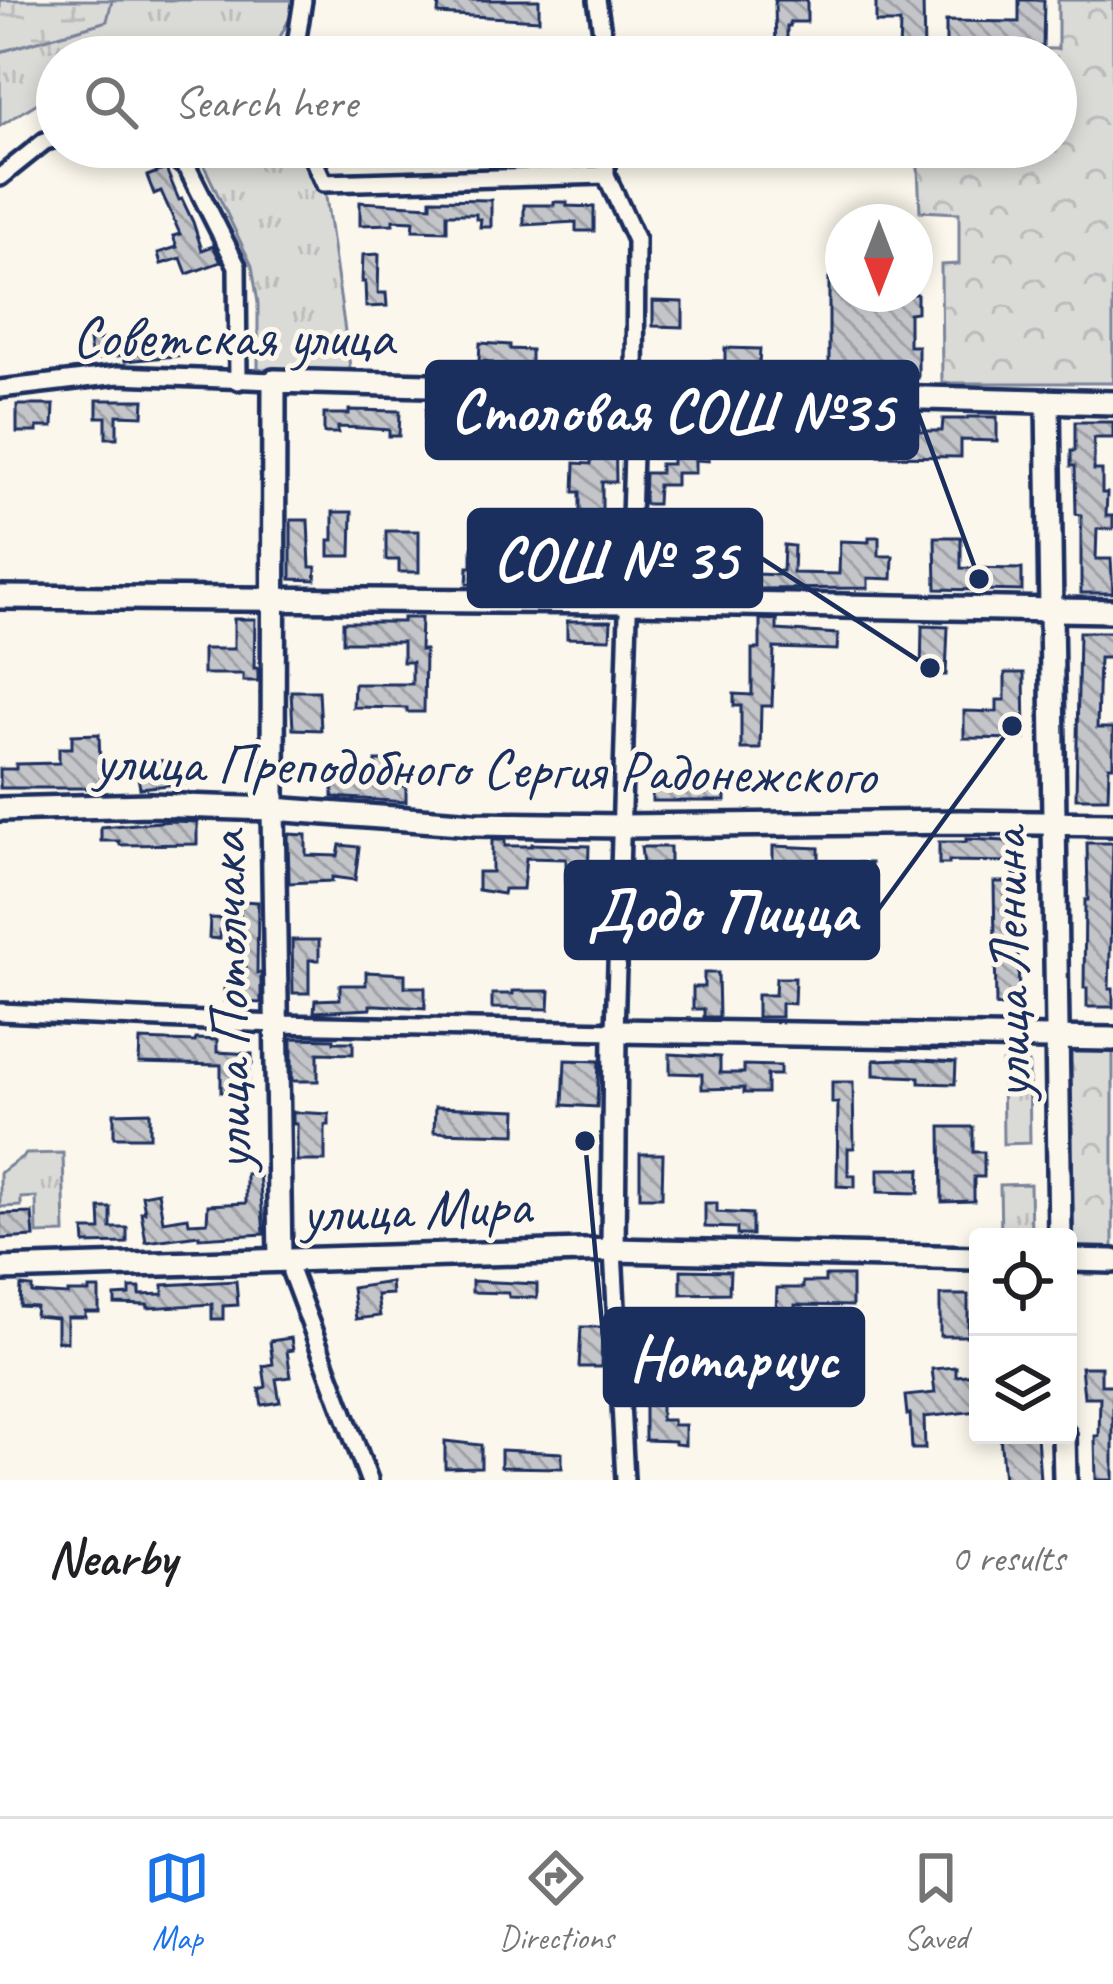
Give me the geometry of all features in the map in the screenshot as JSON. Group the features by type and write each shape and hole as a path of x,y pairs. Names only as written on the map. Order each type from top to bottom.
{"street":[{"path":"298,36 304,0"},
{"path":"597,0 603,36"},
{"path":"0,177 36,148"},
{"path":"187,168 237,266 238,381"},
{"path":"318,168 325,183 606,175"},
{"path":"606,168 636,240 613,1250 626,1480"},
{"name":"Советская улица","path":"0,388 118,375 1113,403"},
{"name":"улица Потолчака","path":"274,381 273,809 285,1260 369,1480"},
{"name":"улица Ленина","path":"1048,401 1060,1228"},
{"path":"0,596 1113,611"},
{"name":"улица Преподобного Сергия Радонежского","path":"0,809 273,809 474,824 622,826 1113,824"},
{"path":"0,1012 276,1024 1113,1039"},
{"name":"улица Мира","path":"0,1269 613,1250 969,1258"},
{"path":"1077,1260 1113,1261"},
{"path":"1064,1444 1065,1480"}],"green space":[{"path":"0,0 112,0 107,21 55,36 36,36 36,42 0,52"},
{"path":"112,0 299,0 281,36 55,36 106,21"},
{"path":"1058,0 1113,0 1113,383 942,383 941,265 959,264 959,213 933,212 933,204 920,204 918,168 1077,168 1077,36 1058,36"},
{"path":"36,41 36,104 0,126 0,52"},
{"path":"205,168 317,168 324,183 351,374 356,375 258,372 258,303 252,266"},
{"path":"1062,1047 1113,1047 1113,1249 1077,1248 1077,1228 1067,1228"},
{"path":"1002,1063 1029,1063 1030,1143 1003,1144"},
{"path":"63,1153 65,1233 37,1234 36,1197 21,1198 21,1206 0,1207 0,1173 26,1154"},
{"path":"1030,1184 1031,1228 1001,1228 1000,1185"}],"building":[{"path":"439,0 539,0 539,20 438,14"},
{"path":"775,0 807,0 807,22 790,22 787,36 776,36"},
{"path":"876,0 923,0 924,36 900,36 900,23 876,23"},
{"path":"1019,0 1044,0 1043,36 946,36 946,21 1019,22"},
{"path":"166,169 202,250 213,246 221,262 187,274 181,258 161,264 158,253 177,247 173,236 180,234 161,191 154,194 147,176"},
{"path":"431,199 491,200 491,227 480,227 476,214 447,214 447,231 413,230 414,221 360,225 360,202 431,206"},
{"path":"554,202 594,207 594,231 576,231 576,222 524,225 524,205"},
{"path":"379,254 378,293 386,293 387,306 366,307 363,255"},
{"path":"653,301 683,302 683,327 653,326"},
{"path":"829,312 917,312 909,313 909,346 918,346 918,378 829,372"},
{"path":"116,338 117,346 183,339 186,355 92,360 89,341"},
{"path":"480,343 531,350 531,368 492,368 492,362 479,361"},
{"path":"725,348 760,349 759,365 778,365 778,379 710,377 710,361 725,361"},
{"path":"97,400 144,400 143,416 117,415 117,438 106,438 106,417 97,417"},
{"path":"17,405 54,405 53,427 17,432"},
{"path":"349,410 400,411 399,436 389,436 389,430 338,427 338,433 324,433 324,414 349,414"},
{"path":"426,410 532,413 532,433 509,433 508,439 462,433 462,450 444,450 445,433 425,433"},
{"path":"597,414 615,414 616,482 602,482 602,515 580,515 580,492 574,492 575,463 591,464 592,441 538,442 538,432 552,432 552,421 597,423"},
{"path":"697,416 740,418 740,436 729,436 729,450 709,450 709,461 695,460 695,473 676,473 676,485 658,485 657,504 644,504 645,473 660,473 660,464 672,464 672,446 690,447 690,422 697,422"},
{"path":"997,417 997,441 961,440 961,457 879,456 880,441 898,442 898,418 920,418 920,431 942,431 943,419"},
{"path":"1075,422 1113,422 1113,438 1094,438 1094,470 1102,470 1106,516 1113,516 1113,529 1097,529 1096,559 1111,559 1113,593 1081,593 1081,515 1076,514 1075,466 1071,466"},
{"path":"333,512 352,512 351,556 329,556"},
{"path":"291,520 308,520 315,580 291,579"},
{"path":"506,527 518,527 518,548 543,548 542,583 467,584 472,548 504,549"},
{"path":"386,531 419,531 419,572 399,572 399,560 386,560"},
{"path":"869,537 879,537 879,556 893,556 892,579 868,578 868,588 755,589 755,584 703,582 703,562 779,575 784,545 794,546 793,573 839,574 840,541 869,542"},
{"path":"935,537 961,537 961,568 1022,569 1022,591 936,589"},
{"path":"403,618 421,618 424,712 353,707 354,684 412,684 412,662 403,662 403,642 343,642 343,622 403,622"},
{"path":"234,619 255,619 258,681 243,681 243,674 203,674 203,649 234,649"},
{"path":"760,619 777,620 777,630 838,634 837,650 774,648 772,706 761,706 760,749 741,749 741,706 734,706 734,694 752,695 752,649 760,649"},
{"path":"567,621 611,621 610,639 567,638"},
{"path":"922,626 948,627 946,675 921,675"},
{"path":"1079,632 1113,632 1113,658 1099,658 1097,728 1113,728 1108,798 1076,798"},
{"path":"1005,673 1024,673 1025,739 964,738 964,711 997,712 997,700 1005,700"},
{"path":"291,691 319,691 321,730 293,729"},
{"path":"99,734 101,788 0,788 0,769 59,763 59,748 72,748 72,735"},
{"path":"171,760 171,767 187,766 188,783 140,788 138,777 159,775 158,761"},
{"path":"376,761 394,761 394,786 406,786 406,802 333,797 333,778 376,779"},
{"path":"703,781 702,788 725,788 725,801 652,801 652,782"},
{"path":"197,822 197,844 101,841 101,827"},
{"path":"288,834 306,835 306,855 338,856 340,845 359,847 355,880 332,877 332,881 289,883"},
{"path":"492,840 505,840 505,846 589,846 588,879 608,880 604,926 586,926 587,895 566,895 566,859 526,858 523,889 504,889 503,894 478,890 478,872 492,872"},
{"path":"939,842 1025,842 1025,875 1014,875 1014,862 939,864"},
{"path":"1087,843 1113,843 1109,989 1113,989 1113,1007 1087,1007"},
{"path":"773,846 819,848 819,863 871,863 871,878 858,878 858,882 796,880 796,863 773,863"},
{"path":"641,847 670,847 670,863 661,863 661,897 639,896 640,883 645,883"},
{"path":"994,882 1017,882 1019,1005 996,1006"},
{"path":"241,901 258,902 261,1003 224,1001 224,989 245,990 242,931 220,930 220,939 209,938 210,918 240,919"},
{"path":"292,940 319,940 319,960 309,960 309,993 293,993"},
{"path":"366,972 405,974 405,987 425,987 425,1008 370,1005 370,1009 314,1012 315,1000 340,999 340,985 366,985"},
{"path":"704,973 718,973 719,1017 704,1017 704,1009 693,1009 693,987 704,987"},
{"path":"776,978 795,978 794,1004 781,1003 781,1017 757,1017 757,995 775,995"},
{"path":"550,991 549,1009 492,1008 492,994"},
{"path":"292,1038 353,1042 353,1054 318,1053 318,1081 292,1081"},
{"path":"140,1040 217,1040 217,1052 252,1054 249,1092 221,1092 221,1065 139,1063"},
{"path":"670,1054 720,1057 720,1073 744,1073 744,1065 780,1066 780,1075 767,1075 767,1093 702,1089 702,1074 670,1073"},
{"path":"565,1060 599,1061 597,1107 563,1105"},
{"path":"874,1060 956,1062 955,1084 874,1075"},
{"path":"832,1082 853,1082 854,1148 848,1148 848,1175 855,1175 855,1187 837,1186 838,1103 832,1103"},
{"path":"435,1107 517,1110 516,1134 434,1132"},
{"path":"150,1112 150,1137 114,1137 114,1113"},
{"path":"293,1112 329,1114 325,1161 297,1161"},
{"path":"941,1127 973,1127 973,1152 984,1152 984,1177 974,1177 974,1201 942,1202"},
{"path":"640,1154 663,1154 662,1197 640,1197"},
{"path":"878,1169 920,1169 919,1193 878,1192"},
{"path":"259,1173 264,1234 146,1242 142,1195 158,1192 163,1221 188,1217 189,1223 207,1222 208,1205 246,1203 246,1174"},
{"path":"705,1203 717,1203 717,1212 752,1214 752,1235 737,1235 737,1228 705,1227"},
{"path":"100,1208 111,1208 111,1228 127,1228 127,1243 85,1244 84,1230 101,1230"},
{"path":"32,1213 34,1237 0,1239 0,1214"},
{"path":"681,1270 730,1271 729,1293 681,1294"},
{"path":"825,1276 852,1276 852,1306 795,1305 795,1311 776,1311 777,1288 803,1288 803,1282 825,1282"},
{"path":"236,1281 238,1305 223,1306 223,1319 212,1319 212,1304 148,1308 115,1304 115,1296 130,1295 130,1288 140,1288 140,1295 163,1294 163,1285"},
{"path":"472,1281 537,1284 537,1298 472,1292"},
{"path":"391,1282 392,1294 377,1295 380,1316 356,1319 352,1288"},
{"path":"21,1286 32,1287 32,1293 68,1295 99,1289 99,1312 67,1317 67,1342 57,1341 57,1318 35,1316 36,1307 20,1306"},
{"path":"940,1295 968,1295 968,1336 940,1336"},
{"path":"581,1327 602,1327 601,1367 579,1367"},
{"path":"291,1338 293,1350 287,1351 291,1377 276,1379 280,1402 262,1405 263,1366 273,1364 270,1341"},
{"path":"956,1367 956,1376 969,1375 969,1412 924,1417 925,1449 912,1449 905,1396 935,1393 932,1369"},
{"path":"1081,1367 1101,1367 1101,1385 1113,1385 1113,1480 1096,1480 1100,1397 1084,1397"},
{"path":"637,1382 661,1382 661,1420 685,1425 685,1445 645,1440 645,1401 636,1401"},
{"path":"445,1441 481,1445 481,1467 445,1468"},
{"path":"1001,1444 1038,1444 1040,1480 1004,1480"},
{"path":"501,1450 562,1453 562,1468 501,1467"}],"place":[{"name":"Столовая СОШ №35","path":"979,579"},
{"name":"СОШ № 35","path":"930,668"},
{"name":"Додо Пицца","path":"1012,726"},
{"name":"Нотариус","path":"585,1141"}]}
